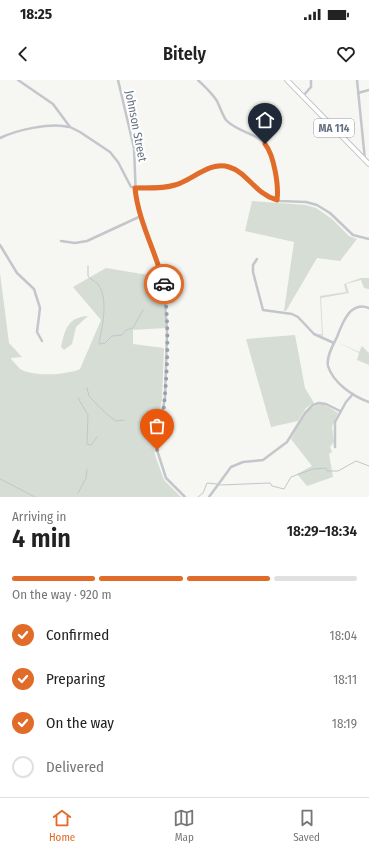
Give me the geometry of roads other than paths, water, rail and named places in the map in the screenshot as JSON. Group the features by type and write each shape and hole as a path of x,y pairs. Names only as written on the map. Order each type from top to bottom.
{"highway":[{"name":"MA 114","path":"287,80 369,164"}],"street":[{"path":"18,80 53,104 70,127"},
{"name":"Johnson Street","path":"118,80 134,148 135,188 141,216 161,271 164,285 166,310 165,398 156,440 157,450 166,478 184,497"},
{"path":"198,80 216,99 224,116 229,122 259,138 268,148 272,158 277,187 277,200"},
{"path":"303,96 311,87 311,80"},
{"path":"357,80 365,160"},
{"path":"358,93 369,90"},
{"path":"0,138 16,132 50,126 70,127 110,152 118,162 131,188 173,186 203,171 217,166 225,166 237,171 262,194 277,200 306,202 317,205 330,213 353,235 369,239"},
{"path":"128,181 135,180"},
{"path":"61,241 74,243 87,241 141,216"},
{"path":"0,246 17,273 34,289 40,307 37,332 42,340"},
{"path":"257,259 253,265 253,272 263,310 292,314 298,317 314,334 334,343"},
{"path":"369,308 360,306 351,311 344,321 328,358 329,368 335,380 353,394 369,402"},
{"path":"335,448 334,425 340,412 353,394"},
{"path":"209,497 225,473 234,465 245,461 263,460 287,442 305,413 313,405 319,403 326,404 340,412"}],"waterway":[{"path":"88,266 88,276 98,284 103,297 104,314 99,343"},
{"path":"99,344 105,343 112,336 122,335 126,330 133,328 143,310"},
{"path":"87,388 89,396 108,415 116,421 124,420"},
{"path":"78,398 88,415 87,444 91,445 97,437"},
{"path":"220,485 270,483 272,486 284,489 291,477 313,469 326,468 327,471 338,471 356,461 369,466"},
{"path":"78,493 86,478 87,469"},
{"path":"0,479 35,497"},
{"path":"198,497 203,493 207,483 217,484"}]}
